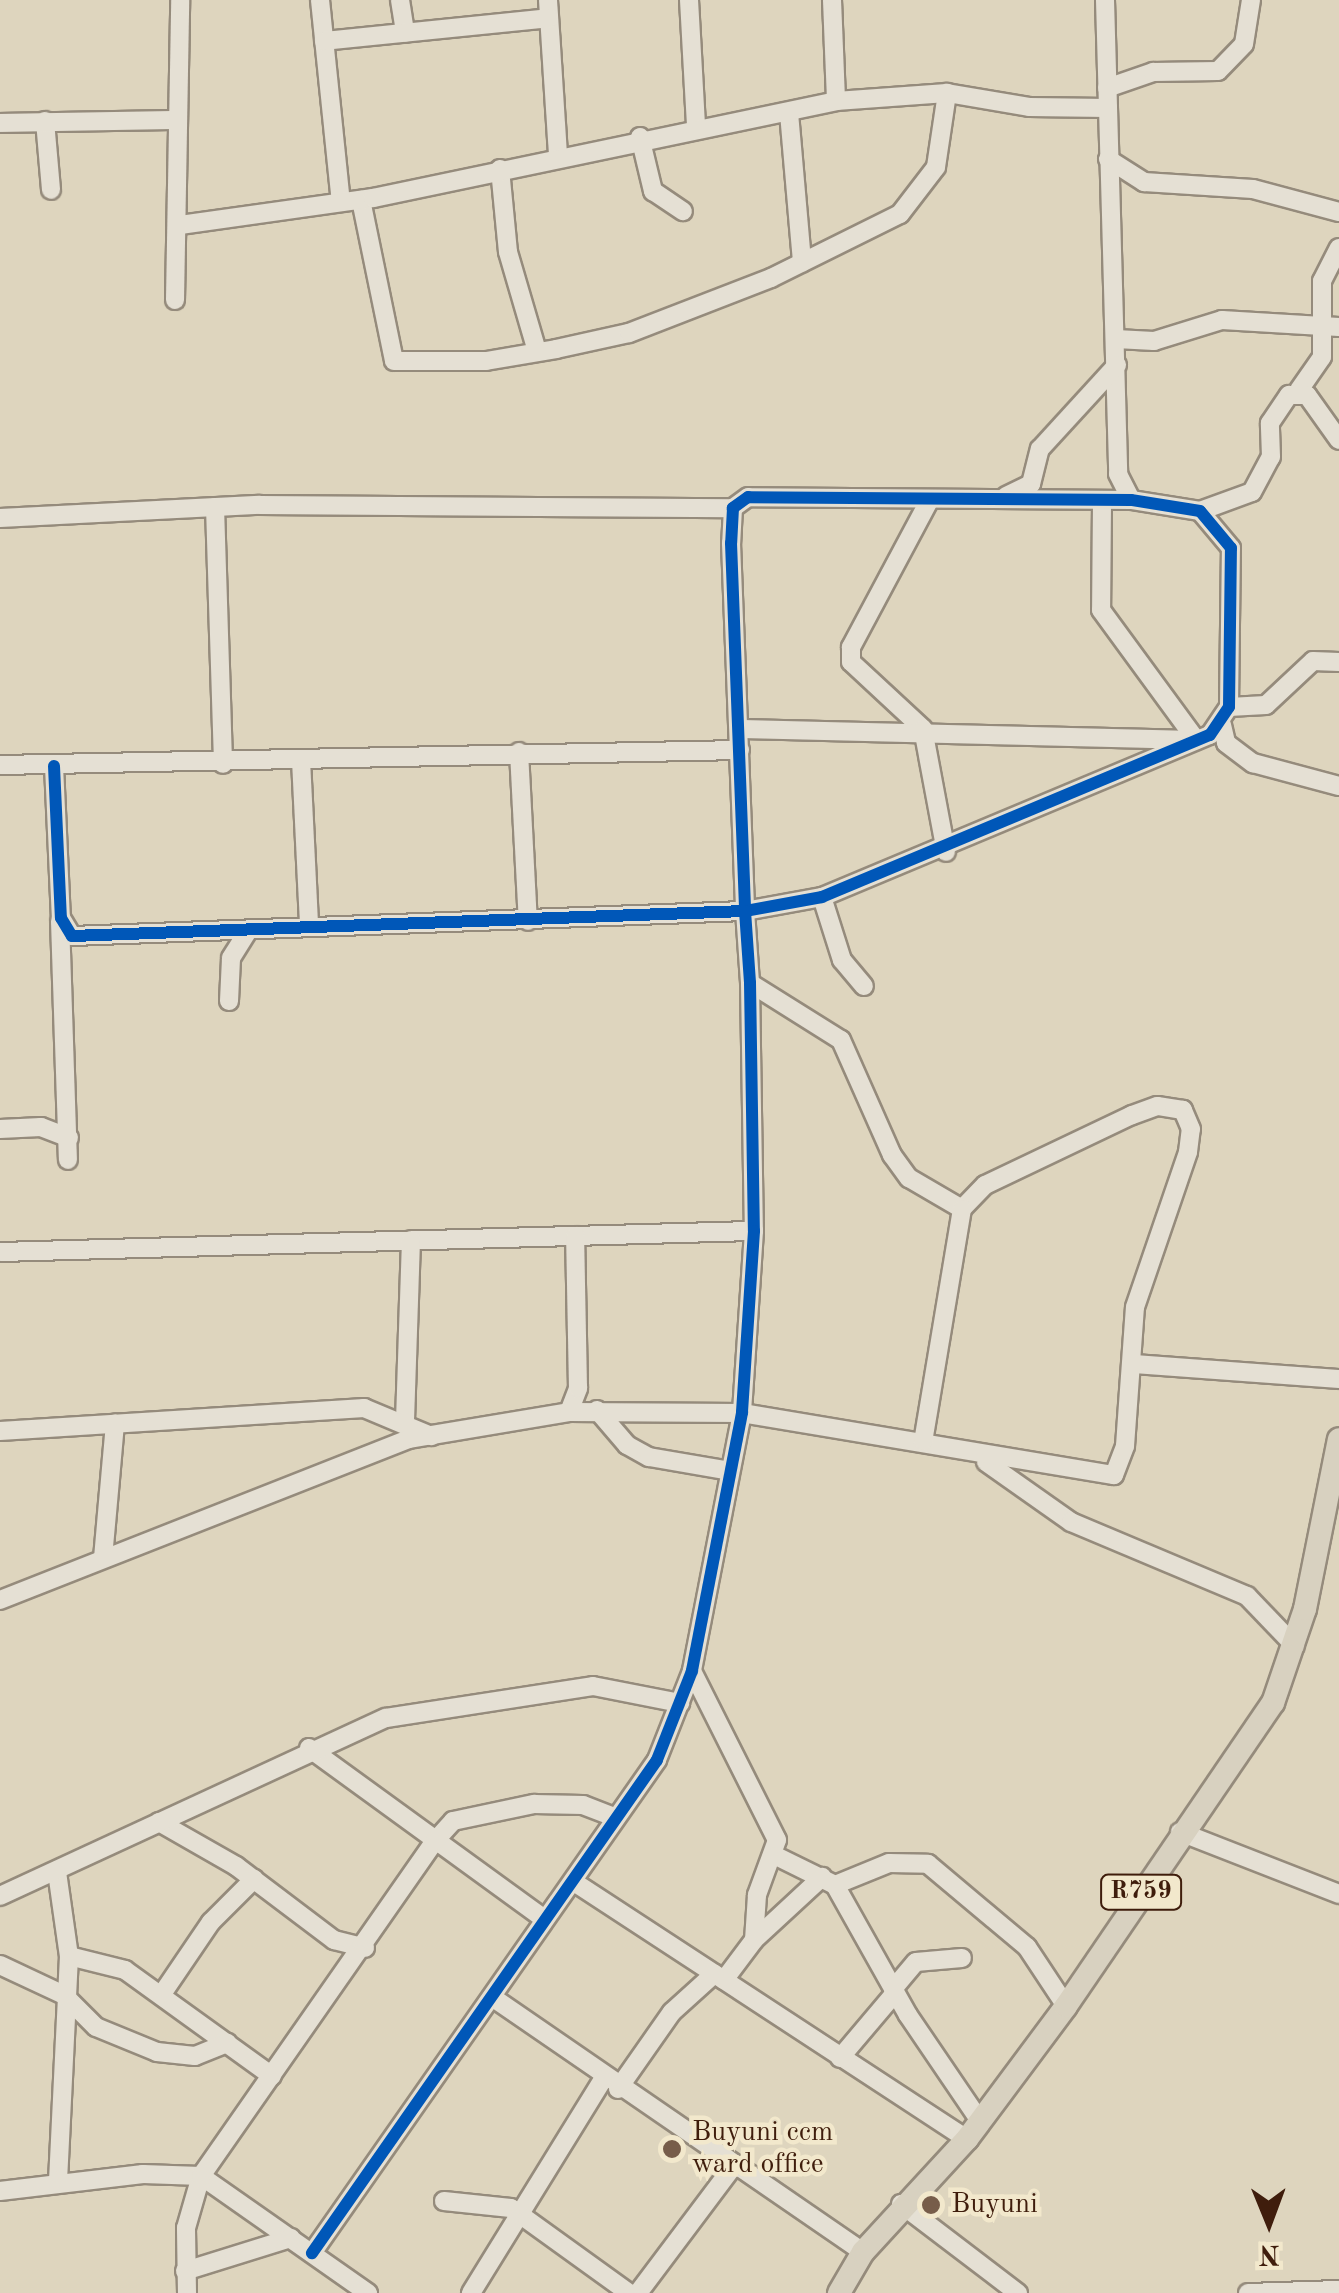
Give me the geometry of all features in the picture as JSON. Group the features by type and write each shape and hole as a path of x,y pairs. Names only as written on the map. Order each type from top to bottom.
{"main road":[{"name":"R759","path":"838,2293 863,2252 901,2204 974,2130 1066,2006 1180,1832 1251,1740 1294,1646 1338,1451"}],"street":[{"path":"174,300 180,225 180,0"},
{"path":"320,0 340,202"},
{"path":"400,0 404,33"},
{"path":"689,0 696,125"},
{"path":"832,0 836,101"},
{"path":"1105,0 1118,474 1131,500"},
{"path":"1107,88 1153,72 1218,70 1244,44 1252,0"},
{"path":"324,41 404,33 548,9 558,154"},
{"path":"180,225 361,200 696,125 789,113 836,101 947,93 1029,107 1108,108"},
{"path":"361,200 394,362 486,361 630,332 802,262 920,198 936,167 947,93"},
{"path":"789,113 802,262"},
{"path":"0,123 178,120"},
{"path":"45,121 51,190"},
{"path":"640,137 653,192 682,212"},
{"path":"1108,160 1144,182 1253,189 1339,212"},
{"path":"500,169 508,252 538,350"},
{"path":"0,518 214,508 733,508 748,498 1000,498 1102,504 1131,500 1200,511 1252,492 1271,457 1270,423 1300,390 1322,357 1331,325 1322,281 1339,248"},
{"path":"1116,339 1154,341 1222,320 1331,325"},
{"path":"1000,498 1030,484 1040,449 1117,365"},
{"path":"1300,390 1339,440"},
{"path":"929,500 851,647 855,673 923,730 946,852"},
{"path":"1102,504 1101,610 1196,740"},
{"path":"214,508 223,764"},
{"path":"312,2253 657,1760 692,1671 742,1413 754,1231 750,984 733,508"},
{"path":"1200,511 1231,548 1229,707 1222,725 1226,744 1253,763 1339,786"},
{"path":"1229,707 1266,705 1313,661 1339,662"},
{"path":"61,918 64,930 86,938 745,911 822,897 946,852 1222,725"},
{"path":"740,729 923,730 1196,740"},
{"path":"0,766 740,750"},
{"path":"519,752 528,921"},
{"path":"301,760 309,926"},
{"path":"54,766 68,1160"},
{"path":"822,897 842,960 864,986"},
{"path":"229,1001 231,958 248,931"},
{"path":"750,984 842,1040 892,1155 909,1178 962,1209"},
{"path":"0,1600 431,1436 570,1412 742,1413 923,1441 977,1456 1114,1476 1133,1364 1135,1306 1188,1152 1192,1129 1183,1110 1157,1106 1132,1115 985,1185 962,1209 923,1441"},
{"path":"0,1129 41,1127 69,1138"},
{"path":"0,1252 754,1231"},
{"path":"570,1412 578,1388 575,1236"},
{"path":"405,1420 411,1240"},
{"path":"1133,1364 1339,1379"},
{"path":"0,1432 338,1408 405,1420 431,1436"},
{"path":"597,1410 626,1445 649,1456 730,1472"},
{"path":"103,1558 115,1424"},
{"path":"977,1456 1071,1522 1247,1596 1294,1646"},
{"path":"692,1671 774,1825 776,1856 757,1895 754,1940"},
{"path":"0,1896 57,1872 308,1748 386,1718 524,1692 593,1686 680,1703"},
{"path":"308,1748 543,1918"},
{"path":"187,2293 185,2271 200,2176 365,1948 435,1841 454,1821 534,1804 583,1805 614,1817"},
{"path":"159,1822 254,1879 334,1940 365,1948"},
{"path":"1180,1832 1339,1894"},
{"path":"776,1856 829,1881 974,2130"},
{"path":"471,2293 610,2084 672,2012 719,1977 754,1940 829,1881 888,1863 928,1864 1028,1947 1066,2006"},
{"path":"57,1872 69,1956 64,1995 58,2183"},
{"path":"162,1994 211,1922 254,1879"},
{"path":"574,1882 840,2058 974,2130"},
{"path":"69,1956 110,1962 162,1994 272,2076"},
{"path":"840,2058 916,1962 962,1958"},
{"path":"0,1965 64,1995 96,2027 157,2052 195,2056 228,2043"},
{"path":"492,1997 610,2084 863,2252"},
{"path":"638,2293 734,2165"},
{"path":"0,2191 58,2183 200,2176 368,2293"},
{"path":"444,2202 511,2208 629,2293"},
{"path":"901,2204 1018,2293"},
{"path":"185,2271 291,2238"},
{"path":"1248,2293 1339,2290"}],"cycle path":[{"path":"54,766 61,918 72,936 745,911 822,897 1210,735 1229,707 1231,548 1200,511 1131,500 748,497 733,508 731,543 745,911 750,983 754,1231 742,1413 692,1671 657,1760 312,2253"}],"place":[{"name":"Buyuni ccm ward office","path":"672,2149"},
{"name":"Buyuni","path":"931,2205"}]}
